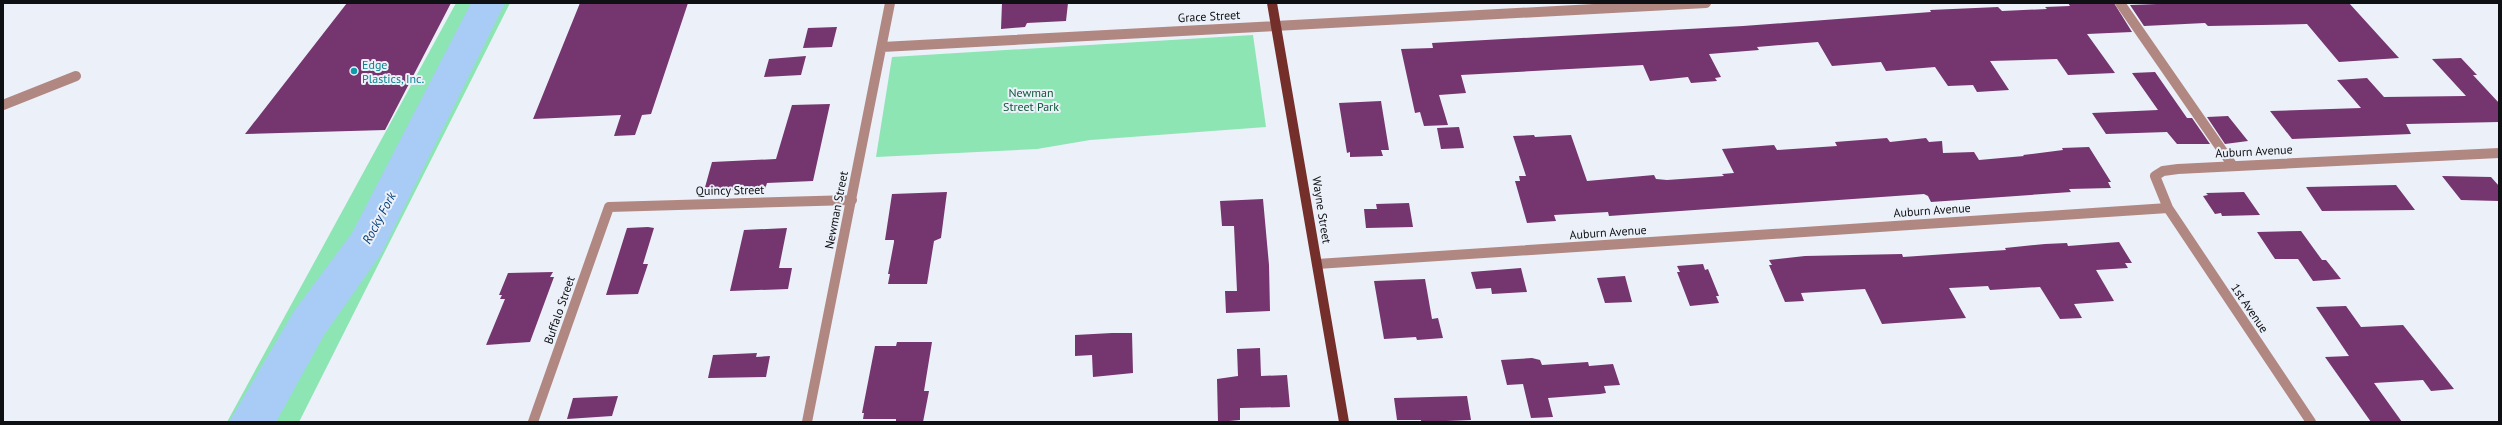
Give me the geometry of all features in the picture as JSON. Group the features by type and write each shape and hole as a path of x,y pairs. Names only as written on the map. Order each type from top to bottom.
{"main road":[{"name":"Wayne Street","path":"1272,3 1291,104 1344,422"}],"street":[{"name":"Newman Street","path":"807,422 890,3"},
{"name":"Grace Street","path":"882,47 1571,6 1706,3"},
{"path":"2120,3 2233,166"},
{"path":"3,105 76,76"},
{"name":"Auburn Avenue","path":"1318,264 2168,208 2158,187 2155,176 2163,171 2499,152"},
{"name":"Quincy Street","path":"609,207 852,200"},
{"name":"Buffalo Street","path":"533,422 609,207"},
{"name":"1st Avenue","path":"2168,208 2311,422"}],"green space":[{"path":"456,3 510,3 299,422 227,422"},
{"name":"Newman Street Park","path":"1253,35 1266,127 1090,140 1037,149 876,157 892,57"}],"building":[{"name":"Edge Plastics, Inc.","path":"347,3 451,3 385,130 245,134"},
{"path":"580,3 688,3 651,114 642,115 635,135 614,136 621,115 533,119"},
{"path":"1002,3 1068,3 1066,21 1027,23 1025,27 1001,29"},
{"path":"2068,3 2114,3 2132,32 2087,34 2115,73 2068,75 2057,59 1990,61 2009,90 1977,92 1973,85 1948,86 1935,67 1886,71 1881,62 1832,66 1818,42 1757,47 1759,50 1709,54 1721,77 1715,78 1717,81 1691,83 1688,77 1650,81 1643,65 1461,75 1466,93 1439,95 1448,125 1424,126 1420,112 1415,113 1401,49 1433,48 1432,43 1743,26 1931,12 1930,10 1998,7 2002,11 2047,9 2045,7 2070,6"},
{"path":"2183,3 2349,3 2399,58 2339,62 2307,24 2208,26 2205,23 2144,26 2130,5"},
{"path":"837,27 832,47 803,48 808,28"},
{"path":"806,56 801,75 764,77 769,59"},
{"path":"2461,58 2477,75 2473,75 2499,103 2499,122 2406,124 2411,134 2292,139 2270,111 2361,108 2337,80 2367,78 2384,97 2466,96 2432,59"},
{"path":"2155,72 2187,118 2192,118 2210,144 2177,144 2167,132 2106,134 2092,113 2158,110 2132,73"},
{"path":"1381,101 1389,150 1381,150 1383,156 1350,157 1350,152 1347,153 1339,103"},
{"path":"830,104 813,181 767,183 765,189 704,191 712,162 776,159 792,105"},
{"path":"2228,116 2248,141 2225,144 2207,117"},
{"path":"1459,127 1464,148 1441,149 1437,128"},
{"path":"1534,135 1535,137 1571,135 1587,181 1654,175 1656,179 1667,180 1724,176 1722,174 1734,173 1722,149 1774,145 1777,150 1837,146 1835,142 1887,138 1890,142 1926,138 1929,142 1942,141 1943,153 1974,152 1979,160 2024,156 2023,155 2063,150 2062,148 2089,147 2111,182 2108,182 2111,188 2069,189 2071,192 1931,202 1928,196 1924,194 1609,216 1608,212 1554,215 1556,221 1527,223 1515,181 1520,181 1519,176 1526,176 1513,136"},
{"path":"2442,176 2491,177 2499,186 2499,201 2461,200"},
{"path":"2396,185 2415,210 2322,211 2306,187"},
{"path":"947,192 941,238 934,241 927,284 888,284 890,274 888,274 894,240 885,240 892,194"},
{"path":"2244,192 2260,215 2222,216 2221,213 2215,214 2203,196 2208,195 2206,193"},
{"path":"1263,199 1269,265 1270,311 1226,313 1225,291 1237,291 1234,226 1222,226 1220,201"},
{"path":"1409,203 1413,227 1366,228 1364,209 1377,209 1376,204"},
{"path":"627,228 654,228 643,264 648,264 638,294 606,295"},
{"path":"787,228 779,268 792,268 788,289 730,291 744,230"},
{"path":"2301,231 2322,260 2326,260 2341,279 2313,281 2298,259 2275,259 2257,232"},
{"path":"2119,242 2132,263 2125,263 2128,268 2096,270 2114,301 2074,304 2082,318 2060,319 2040,287 1990,290 1988,286 1949,288 1966,318 1882,324 1865,289 1801,293 1804,301 1785,302 1769,265 1772,265 1769,260 1805,256 1902,254 1903,257 2006,250 2005,248 2045,244 2067,243 2068,246"},
{"path":"1703,264 1705,270 1708,269 1719,296 1716,296 1719,303 1690,306 1677,272 1680,272 1677,266"},
{"path":"1521,268 1527,292 1492,294 1491,288 1476,289 1471,272"},
{"path":"553,272 550,277 554,277 530,342 486,345 505,299 500,299 502,295 499,295 508,273"},
{"path":"1625,276 1632,302 1605,303 1597,278"},
{"path":"1425,279 1432,319 1438,318 1443,338 1417,340 1416,337 1384,339 1374,281"},
{"path":"2346,306 2361,327 2403,325 2454,389 2431,391 2423,380 2374,383 2402,422 2371,422 2325,357 2349,356 2316,307"},
{"path":"1132,333 1133,373 1093,377 1092,355 1075,356 1075,335"},
{"path":"897,342 932,342 924,391 929,391 923,422 896,422 896,419 863,419 864,413 862,413 875,346 896,346"},
{"path":"1260,348 1261,376 1287,375 1290,407 1240,408 1240,420 1218,422 1217,379 1238,376 1237,349"},
{"path":"757,353 756,357 770,356 766,377 708,378 713,355"},
{"path":"1532,358 1540,360 1542,365 1588,362 1589,366 1613,364 1620,385 1604,386 1606,393 1548,398 1553,417 1531,418 1523,384 1507,385 1501,360"},
{"path":"618,396 612,416 567,419 573,398"},
{"path":"1467,396 1471,420 1421,422 1421,420 1397,420 1394,398"}],"waterway":[{"name":"Rocky Fork","path":"252,422 309,323 367,243 488,3"}],"place":[{"name":"Edge Plastics, Inc.","path":"354,71"}]}
